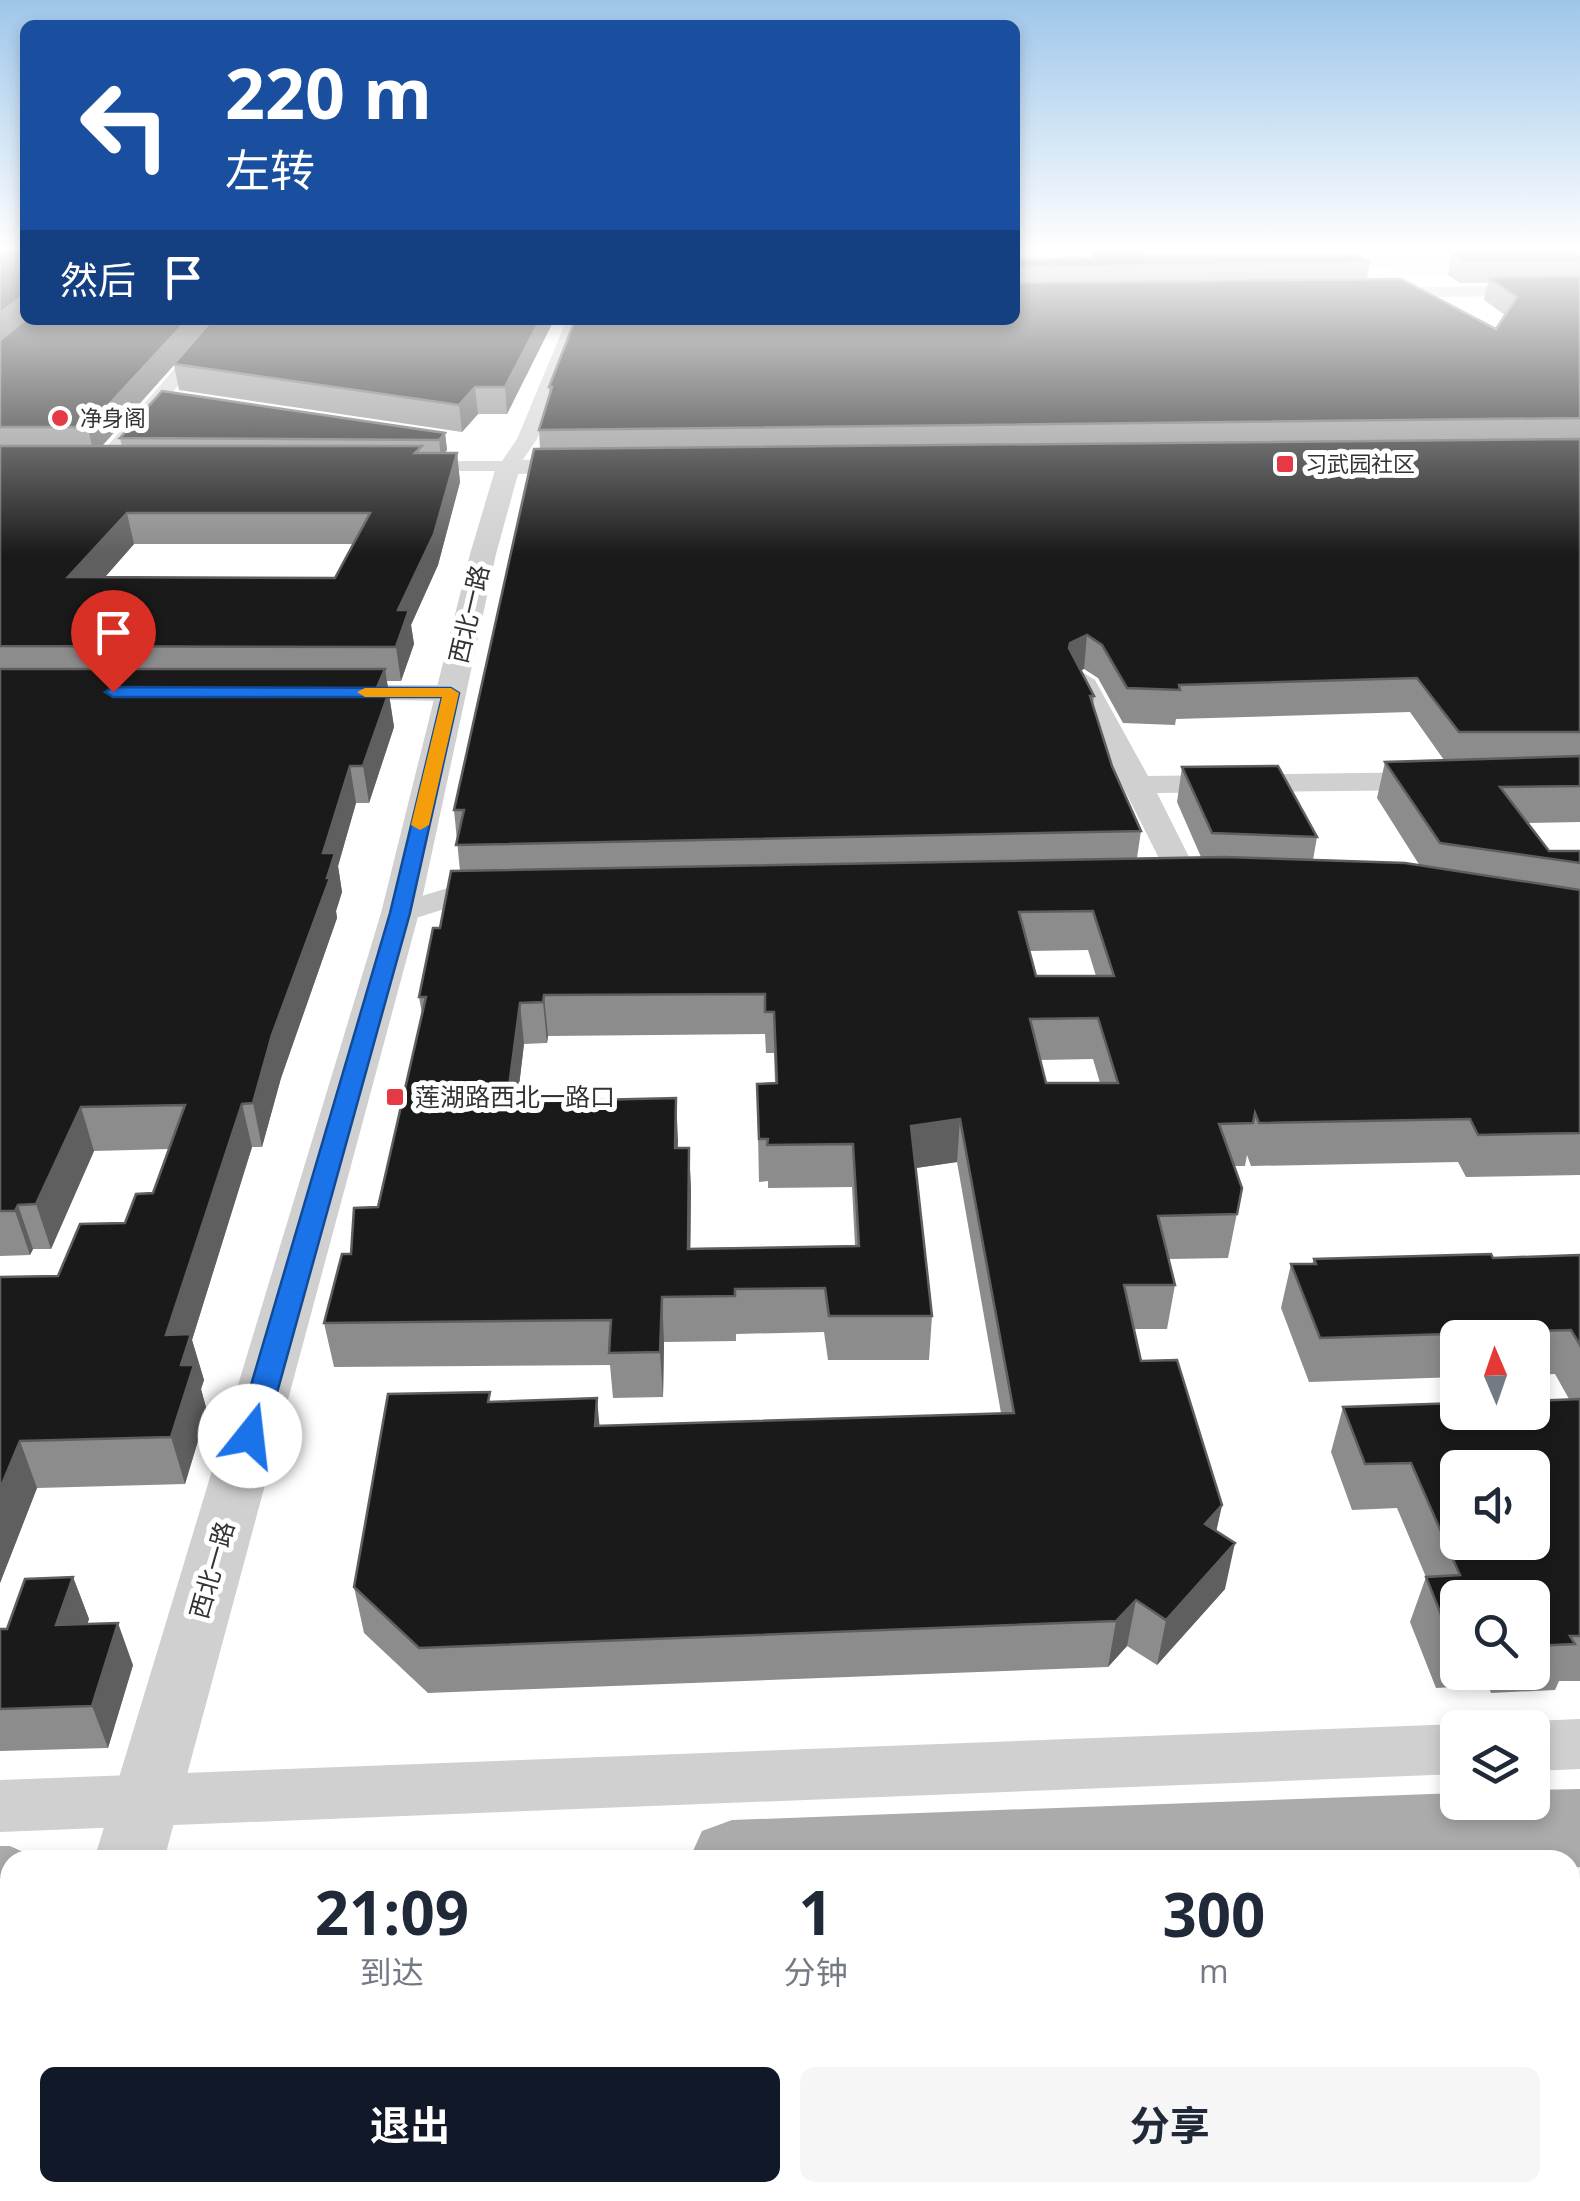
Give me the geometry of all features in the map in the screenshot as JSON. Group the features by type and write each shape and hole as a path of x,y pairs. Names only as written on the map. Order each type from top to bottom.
{"main road":[{"path":"997,1850 1580,1828"}],"street":[{"path":"0,465 110,465 171,399 205,350"},
{"path":"494,456 527,439 562,350"},
{"path":"392,467 494,456 626,466"},
{"name":"西北一路","path":"132,1850 400,913 451,693 494,456"},
{"path":"1082,680 1139,785 1184,881"},
{"path":"314,692 451,693"},
{"path":"1139,785 1465,780"},
{"path":"1146,882 1223,882"},
{"path":"400,913 451,897 527,894"},
{"path":"1550,1745 1580,1744"},
{"path":"0,1806 1440,1750"}],"building":[{"path":"0,350 160,350 88,427 0,427"},
{"path":"186,350 524,350 505,387 475,387 459,405 174,364"},
{"path":"563,350 1580,350 1580,418 539,430"},
{"path":"162,391 445,433 439,440 120,438"},
{"path":"1580,439 1580,732 1459,732 1417,678 1179,685 1180,690 1127,688 1102,645 1087,635 1070,643 1069,648 1094,696 1090,696 1112,766 1141,831 456,845 464,810 454,810 534,449"},
{"path":"0,446 422,446 415,453 457,453 434,534 398,610 409,610 396,647 0,646","holes":["127,513 370,513 335,578 68,577"]},
{"path":"0,669 385,669 375,692 389,692 363,766 350,766 323,853 335,853 330,878 272,1035 253,1103 242,1104 166,1335 191,1334 181,1365 194,1365 171,1437 20,1441 0,1489 0,1277 58,1276 80,1224 125,1223 136,1194 153,1193 185,1105 81,1107 36,1204 0,1211"},
{"path":"1580,756 1580,786 1500,787 1549,851 1580,851 1580,863 1440,843 1385,762"},
{"path":"1278,766 1317,837 1212,833 1182,767"},
{"path":"1224,857 1405,863 1580,890 1580,1133 1478,1135 1470,1119 1259,1123 1255,1113 1253,1123 1219,1124 1242,1188 1237,1214 1158,1216 1175,1285 1124,1285 1141,1361 1177,1360 1222,1505 1205,1524 1235,1543 1166,1620 1136,1600 1116,1621 419,1648 354,1587 388,1394 490,1392 488,1402 597,1398 595,1426 1014,1413 960,1119 911,1126 932,1316 829,1316 825,1288 735,1289 735,1296 662,1297 660,1352 609,1353 611,1320 324,1323 342,1254 351,1254 354,1208 378,1207 426,997 419,997 433,928 440,928 451,871","holes":["1093,911 1114,976 1036,976 1019,912","765,994 765,1012 774,1012 777,1083 757,1084 759,1139 768,1139 767,1145 853,1144 859,1246 688,1249 689,1148 675,1148 676,1098 507,1102 520,1003 543,1002 544,995","1098,1018 1118,1083 1046,1083 1030,1019"]},
{"path":"1580,1255 1580,1345 1571,1330 1550,1331 1550,1320 1440,1320 1440,1334 1320,1338 1291,1264 1316,1264 1314,1259"},
{"path":"1580,1399 1580,1636 1570,1636 1575,1644 1550,1645 1550,1580 1440,1580 1440,1612 1426,1577 1460,1575 1453,1560 1550,1560 1550,1450 1440,1450 1440,1529 1411,1463 1365,1464 1343,1407 1440,1404 1440,1430 1550,1430 1550,1400"},
{"path":"73,1577 56,1625 118,1623 92,1706 0,1709 0,1629 7,1629 25,1579"}],"slow traffic":[{"path":"365,692 451,693 420,825"}],"place":[{"name":"净身阁","path":"60,418"},
{"name":"习武园社区","path":"1285,464"},
{"name":"莲湖路西北一路口","path":"395,1097"}],"route":[{"path":"113,692 451,693 400,913 250,1436"}]}
